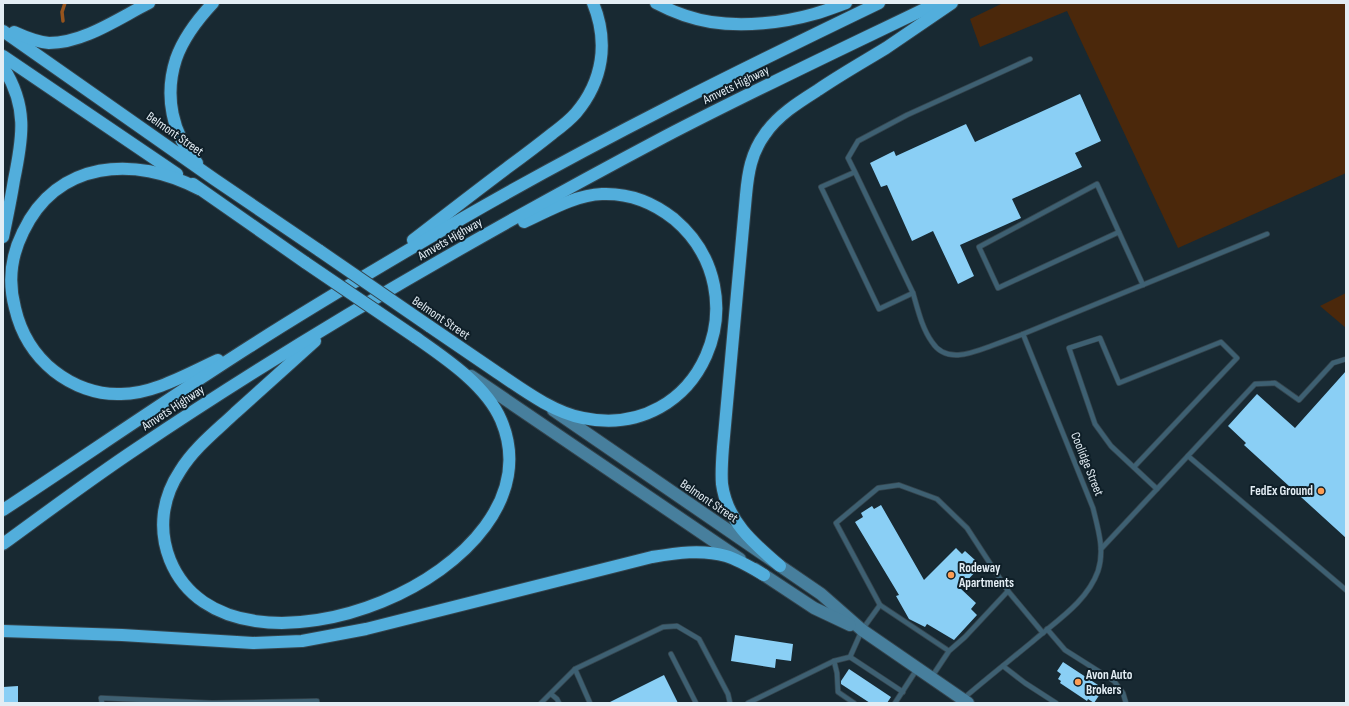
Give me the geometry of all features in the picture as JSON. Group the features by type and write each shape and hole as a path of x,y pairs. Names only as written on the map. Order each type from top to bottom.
{"highway":[{"path":"3,26 40,42 67,41 88,34 148,3"},
{"path":"213,3 198,20 182,46 172,75 171,91 173,116 179,136 195,160 214,179"},
{"path":"367,275 544,141 575,114 587,98 595,82 602,53 600,27 593,3"},
{"path":"656,3 675,12 699,20 740,24 768,23 794,19 846,3"},
{"name":"Amvets Highway","path":"3,510 250,346 464,217 607,138 737,72 879,3"},
{"name":"Amvets Highway","path":"3,544 134,450 218,395 338,320 455,252 668,135 937,3"},
{"path":"780,566 752,542 735,521 725,498 722,476 723,447 746,195 752,159 758,146 772,124 788,110 844,73 886,48 952,3"},
{"name":"Belmont Street","path":"3,31 214,179 528,394"},
{"name":"Belmont Street","path":"3,56 438,353"},
{"path":"3,67 16,92 22,130 19,156 3,238"},
{"path":"199,189 184,181 160,173 129,168 103,170 90,173 76,178 51,193 32,215 14,253 11,284 13,302 18,319 28,342 35,353 46,365 60,376 74,384 89,390 106,393 122,394 142,392 162,385 250,346"},
{"path":"455,252 574,200 588,196 608,194 637,198 653,205 667,214 690,235 706,259 715,286 717,301 716,319 712,337 706,355 698,370 688,385 675,398 657,409 636,417 604,421 567,414 528,394"},
{"path":"338,320 197,448 180,471 167,496 163,523 164,537 166,551 172,565 179,578 201,603 230,620 265,627 283,627 320,623 367,611 409,593 429,580 458,558 495,514 502,498 509,468 504,428 498,413 481,391 462,372 438,353"},
{"path":"3,631 122,635 253,642 302,641 366,628 652,557 671,554 696,552 718,554 740,562 764,575"}],"main road":[{"name":"Belmont Street","path":"438,353 814,608 862,630"},
{"name":"Belmont Street","path":"528,394 821,594 862,630 931,678 962,702"}],"lane":[{"path":"1030,59 907,114 858,141 848,158 913,294 924,328 938,349 949,354 967,354 1023,334 1267,234"},
{"path":"855,172 821,187 879,309 913,294"},
{"path":"1119,232 998,288 979,247 1098,184 1143,285"},
{"name":"Coolidge Street","path":"962,702 1078,603 1093,582 1098,570 1101,549 1100,535 1093,508 1023,334"},
{"path":"1134,468 1237,358 1221,342 1119,383 1100,338 1069,348 1095,424 1111,446 1134,468 1157,489"},
{"path":"1101,549 1255,384 1275,383 1299,400 1334,363 1346,360"},
{"path":"1188,456 1346,590"},
{"path":"948,651 880,605 836,523 878,488 899,485 937,499 967,528 1008,591 1043,633"},
{"path":"931,678 948,651 965,637 1008,591"},
{"path":"850,657 862,630 880,605"},
{"path":"541,703 575,669 663,627 677,626 699,639 728,694 730,703"},
{"path":"1048,629 1065,650 1114,681 1123,693 1126,703"},
{"path":"671,654 696,703"},
{"path":"748,703 834,661 850,657 903,692"},
{"path":"834,661 837,673 838,692 854,703"},
{"path":"1003,666 1025,683 1056,703"},
{"path":"575,669 590,703"},
{"path":"895,703 917,669"},
{"path":"551,694 557,699 558,703"},
{"path":"102,703 102,698 212,703 317,701 317,703"}],"shaded area":[{"path":"1003,3 1346,3 1346,173 1178,248 1067,11 980,47 970,19"},
{"path":"1346,293 1346,328 1320,306"}],"building":[{"path":"1080,94 1101,141 1075,153 1082,167 1012,199 1021,218 960,245 974,276 958,284 933,231 912,241 887,185 881,187 870,163 894,151 896,156 966,124 975,142"},
{"name":"FedEx Ground","path":"1346,371 1346,538 1244,445 1246,443 1228,426 1257,394 1295,428"},
{"name":"Rodeway Apartments","path":"881,505 924,580 956,548 962,554 965,551 975,560 972,564 978,569 960,588 976,603 971,609 977,615 954,640 927,624 925,627 909,619 896,596 899,595 855,522 863,517 861,513 872,506 874,509"},
{"path":"735,635 793,644 791,661 776,659 775,668 731,661"},
{"name":"Avon Auto Brokers","path":"1063,662 1098,685 1097,687 1102,691 1094,703 1088,699 1087,701 1060,683 1061,681 1058,679 1061,674 1057,671"},
{"path":"849,669 891,697 887,703 870,703 841,684 841,681"},
{"path":"664,675 678,703 608,703"},
{"path":"18,686 18,703 3,703 3,687"}],"waterway":[{"path":"63,21 62,12 65,3"}],"place":[{"name":"FedEx Ground","path":"1321,491"},
{"name":"Rodeway Apartments","path":"951,575"},
{"name":"Avon Auto Brokers","path":"1078,682"}]}
